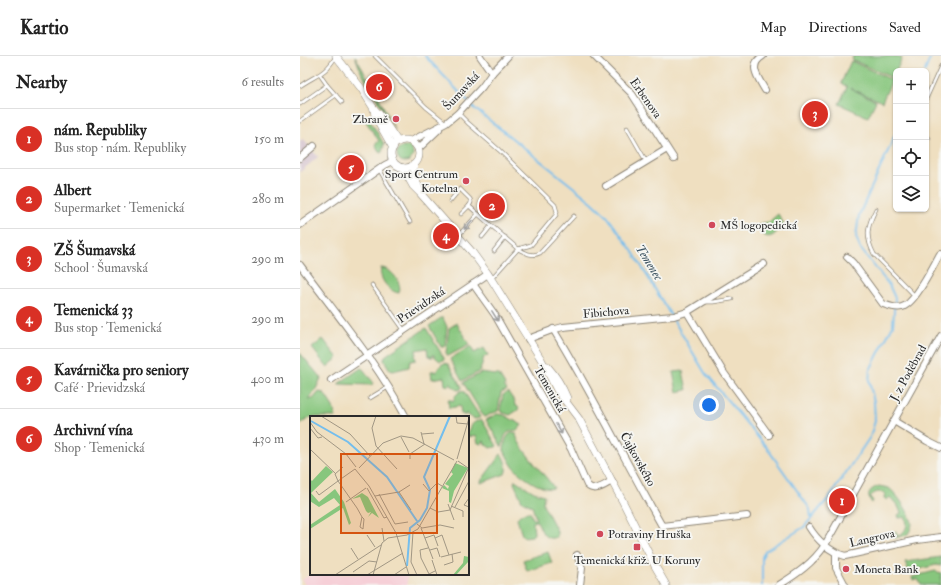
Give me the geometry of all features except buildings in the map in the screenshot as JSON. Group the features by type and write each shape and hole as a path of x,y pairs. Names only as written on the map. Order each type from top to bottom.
{"street":[{"path":"336,56 361,88 374,109 380,114 398,142"},
{"path":"480,56 492,73"},
{"name":"Šumavská","path":"418,149 469,102 492,73 508,56"},
{"name":"Erbenova","path":"594,56 632,94 674,159"},
{"path":"763,56 756,62 755,72 765,90"},
{"path":"300,224 379,169 393,161 391,155 392,148 375,116 374,109"},
{"name":"Šumavská","path":"411,141 446,123"},
{"path":"392,148 398,142 406,140 411,141 418,149 418,158 413,165 403,168"},
{"path":"300,158 314,146"},
{"path":"606,186 667,149"},
{"name":"Temenická","path":"393,161 397,166 403,168 413,186 472,252 490,276 541,359 557,390 579,419 666,585"},
{"name":"Temenická","path":"413,165 420,193"},
{"path":"848,258 883,304 890,307 900,308 909,304 915,297 941,254"},
{"name":"Fibichova","path":"528,339 553,329 563,327 671,316 688,312 764,264"},
{"path":"300,266 367,356 405,416"},
{"name":"Prievidzská","path":"331,380 473,284 490,276"},
{"name":"Temenická","path":"473,284 495,315 567,443 587,485 593,489 597,489 612,481"},
{"path":"688,312 724,373 769,435"},
{"name":"Čajkovského","path":"553,329 583,379 662,526 747,516"},
{"name":"J. z Poděbrad","path":"825,545 941,336"},
{"path":"894,421 941,448"},
{"name":"Langrova","path":"809,527 814,535 836,554 845,556 918,540 941,537"},
{"path":"780,585 810,564 825,545"},
{"path":"836,554 836,568 845,585"},
{"path":"577,555 582,568 580,585"}],"lane":[{"path":"300,86 320,75 331,65 336,56"},
{"path":"375,56 426,107 446,123"},
{"path":"929,92 941,66"},
{"path":"320,75 342,102"},
{"path":"300,104 327,85"},
{"path":"300,121 336,95"},
{"path":"458,113 500,150 555,205 557,212 531,245 518,249 490,276"},
{"path":"627,128 646,161"},
{"path":"379,169 410,222"},
{"path":"450,201 460,189 471,200 469,206 461,214"},
{"path":"469,206 518,249 531,255 540,253 574,216"},
{"path":"876,209 869,225 868,233 872,250 874,254 915,297"},
{"path":"458,236 478,214"},
{"path":"482,237 491,226"},
{"path":"494,251 505,237"},
{"path":"372,285 404,330"},
{"path":"702,302 732,299"},
{"path":"370,398 388,387"}],"shaded area":[{"path":"303,139 318,157 300,172 300,141"},
{"path":"310,575 407,575 407,585 305,585 302,580"}],"green space":[{"path":"355,56 379,98 395,130 361,72"},
{"path":"853,56 897,56 902,58 898,68 893,68 893,78 852,60"},
{"path":"851,61 892,80 882,102 850,88 876,101 868,117 839,104 847,87 841,83"},
{"path":"368,117 384,144 382,152 380,153 375,144 379,141 365,120"},
{"path":"402,146 408,146 413,151 411,160 408,162 402,162 397,157 397,151"},
{"path":"778,214 784,224 774,235 768,237 762,234 758,228 758,225 769,222"},
{"path":"381,268 389,270 398,281 400,289 399,293 395,292 385,284 381,276"},
{"path":"443,318 447,327 445,346 443,347 441,347 429,326"},
{"path":"457,323 469,345 448,356 446,353 449,328"},
{"path":"426,328 444,360 440,361 434,355 432,355 433,357 428,356 427,348 416,350 416,360 410,361 409,367 393,371 390,370 384,360 385,356"},
{"path":"323,339 338,358 327,367 312,348"},
{"path":"471,346 474,353 484,348 488,355 484,357 480,371 462,381 450,359"},
{"path":"300,353 321,378 316,389 308,399 313,399 319,392 324,393 333,407 336,416 310,416 310,418 300,424"},
{"path":"445,363 448,364 462,387 461,389 457,390 451,384 449,384 449,386 445,385 444,377 432,379 431,371 435,371 435,373 437,372 440,366"},
{"path":"361,368 373,382 372,385 338,384"},
{"path":"683,371 687,390 677,392 673,372"},
{"path":"481,373 499,375 507,390 501,393 498,411 484,417 464,384 464,382"},
{"path":"463,390 480,417 479,418 474,419 467,413 466,415 461,414 460,406 449,408 448,400 454,401 455,396"},
{"path":"508,392 516,406 519,408 510,415 501,412 500,410 503,395"},
{"path":"497,414 504,415 522,425 518,430 510,432 506,435 502,447 486,420"},
{"path":"482,420 497,446 496,447 490,448 484,441 482,444 478,443 476,435 469,437 469,430 471,426 477,421"},
{"path":"513,432 516,433 517,439 526,453 554,488 545,488 533,483 518,472 514,467 504,450 508,435"},
{"path":"501,454 506,464 505,474 481,483 481,481"},
{"path":"515,480 534,492 544,495 543,504 557,531 557,537 546,537 537,521 533,522 534,534 532,536 524,537 522,535 517,518 526,512 530,512 533,519 536,519 532,506 522,501 514,483"},
{"path":"879,486 889,488 906,509 912,523 907,535 894,538 892,533 896,531 897,536 903,533 907,523 905,517 899,518 898,515 901,513 898,506 890,497 887,500 884,498 885,493 879,492 870,497 873,501 872,503 870,500 869,494 871,490"},
{"path":"548,552 552,563 527,571 523,560"},
{"path":"941,557 941,566 936,565 909,572 905,562"},
{"path":"935,571 941,573 941,585 921,585 918,579 913,580 912,577"}],"waterway":[{"name":"Temenec","path":"425,56 474,108 592,202 607,216 633,252 705,373 767,448 810,509 811,518"},
{"path":"926,68 931,56"},
{"path":"762,585 762,557 765,551 804,527 828,499 870,437 875,421 874,402 869,381 870,370 893,325 895,298 889,285 860,248 856,237 859,215 893,140"}],"place":[{"name":"Archivní vína","path":"379,87"},
{"name":"ZŠ Šumavská","path":"815,114"},
{"name":"Zbraně","path":"396,119"},
{"name":"Kavárnička pro seniory","path":"351,168"},
{"name":"Sport Centrum Kotelna","path":"466,181"},
{"name":"Albert","path":"492,206"},
{"name":"MŠ logopedická","path":"712,225"},
{"name":"Temenická 33","path":"446,236"},
{"name":"nám. Republiky","path":"842,501"},
{"name":"Potraviny Hruška","path":"600,534"},
{"name":"Temenická křiž. U Koruny","path":"637,547"},
{"name":"Moneta Bank","path":"846,569"}]}
